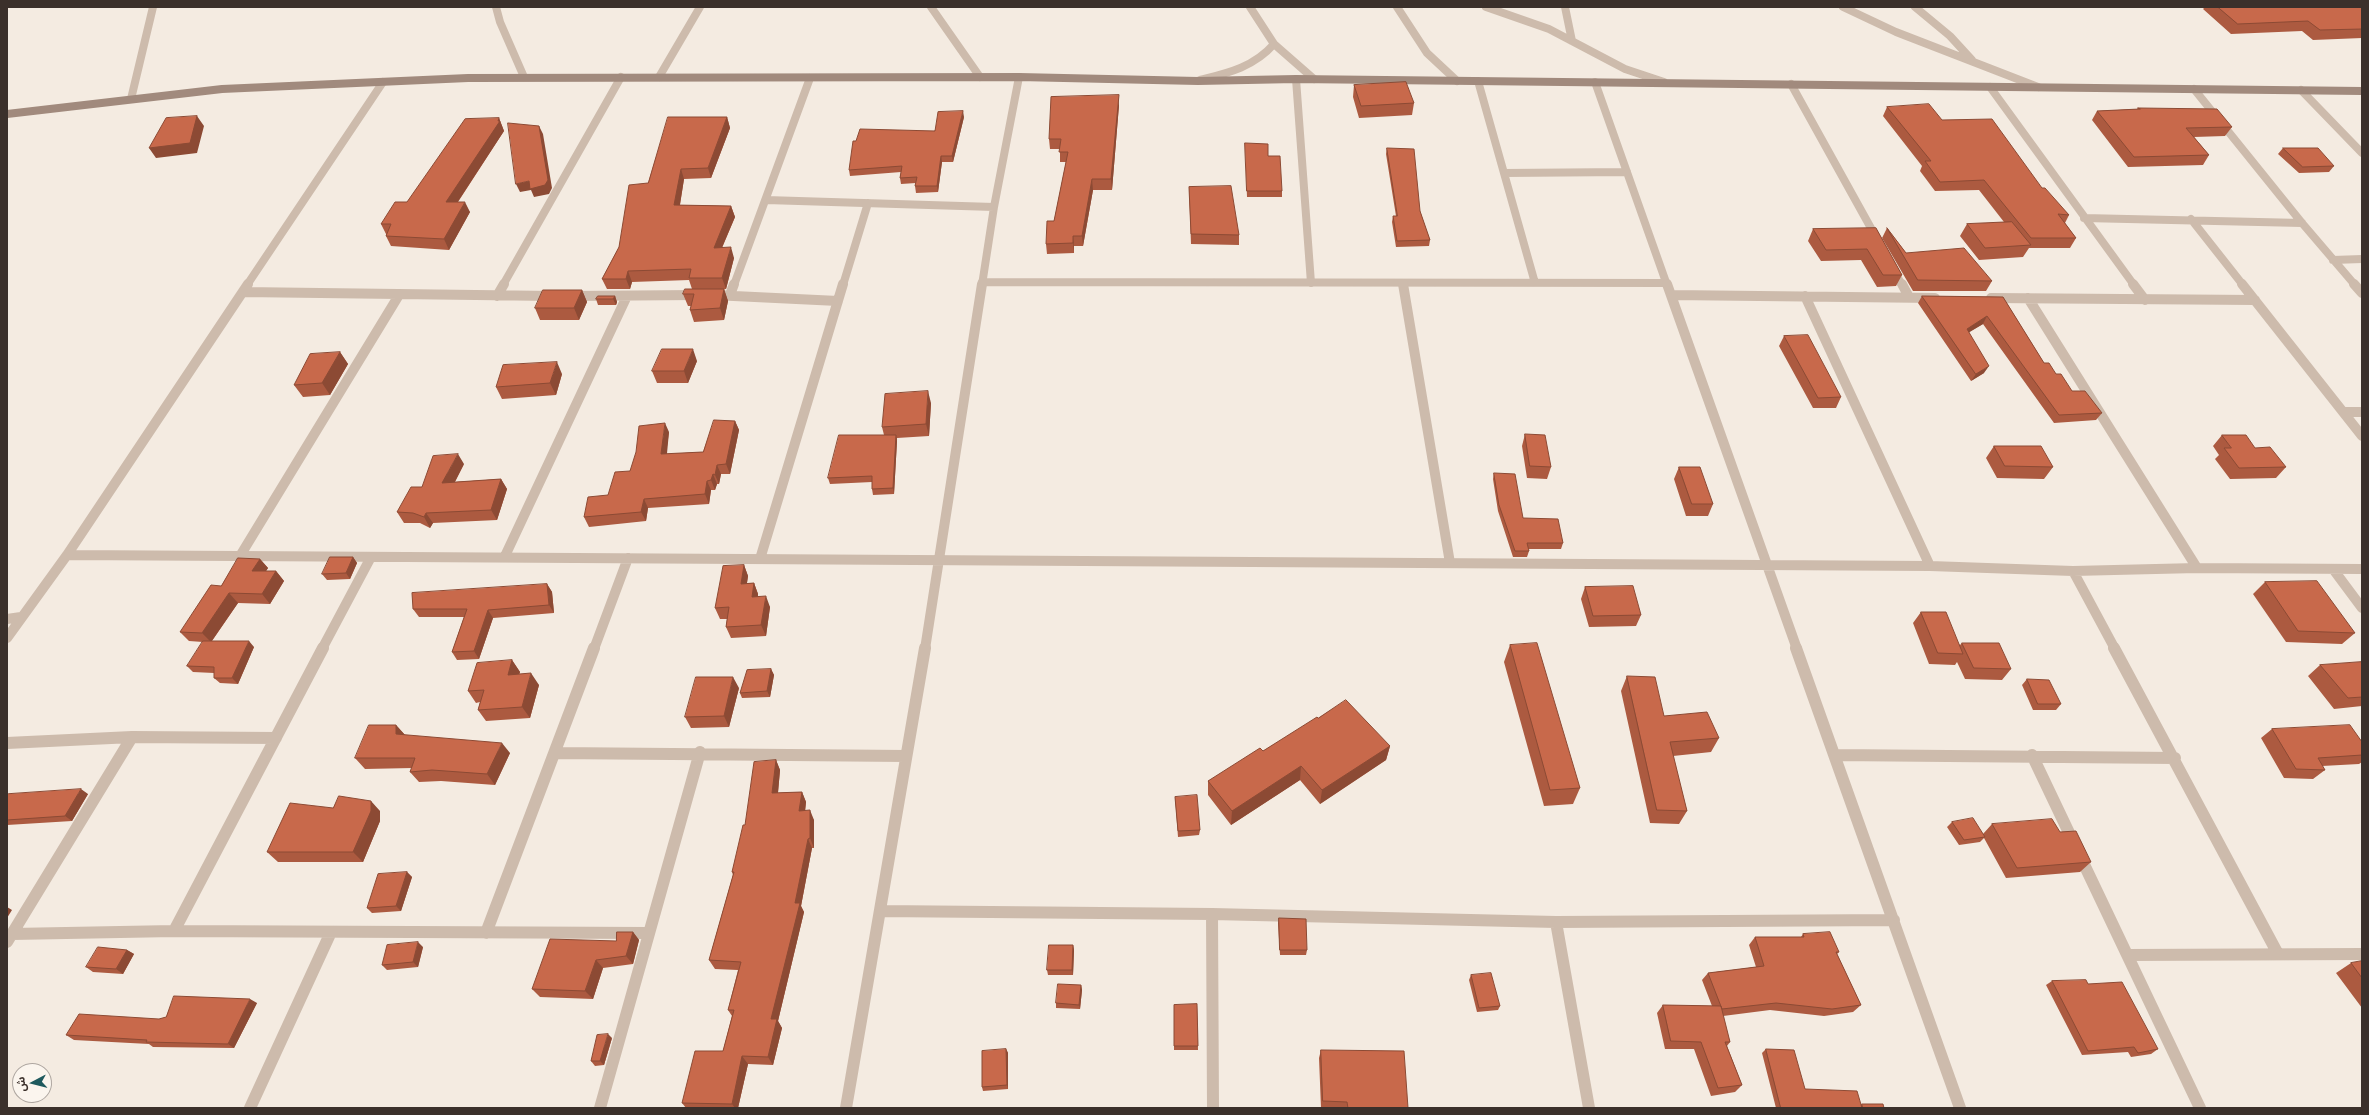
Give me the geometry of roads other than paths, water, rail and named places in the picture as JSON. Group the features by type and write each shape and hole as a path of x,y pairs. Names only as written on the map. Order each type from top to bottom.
{"street":[{"path":"131,99 153,7"},
{"path":"496,7 500,22 524,77"},
{"path":"659,77 700,7"},
{"path":"931,7 941,19 980,77"},
{"path":"1250,7 1274,44 1314,79"},
{"path":"1397,7 1427,53 1457,81"},
{"path":"1486,7 1519,17 1572,41 1625,68 1664,82"},
{"path":"1564,7 1572,41"},
{"path":"1843,7 1896,32 2038,87"},
{"path":"1915,7 1950,36 1974,63"},
{"path":"1198,81 1249,66 1266,55 1274,44"},
{"path":"7,114 222,89 524,77 1019,77 1198,81 1314,79 2362,91"},
{"path":"497,296 621,77"},
{"path":"846,1108 906,756 994,207 1019,77"},
{"path":"730,295 810,78"},
{"path":"1296,79 1311,282"},
{"path":"1478,81 1535,283"},
{"path":"7,638 67,555 383,82"},
{"path":"1595,82 1960,1108"},
{"path":"1790,84 1882,249"},
{"path":"1990,87 2145,300"},
{"path":"2194,89 2302,224 2362,293"},
{"path":"2301,90 2362,153"},
{"path":"1504,173 1627,172"},
{"path":"766,200 994,207"},
{"path":"760,559 868,203"},
{"path":"2084,218 2191,219 2302,224"},
{"path":"2191,219 2362,436"},
{"path":"2333,260 2362,259"},
{"path":"1890,263 1909,297"},
{"path":"982,282 1667,283"},
{"path":"1403,283 1450,564"},
{"path":"243,292 497,296 730,295 838,301"},
{"path":"240,556 399,295"},
{"path":"1671,295 1941,298"},
{"path":"505,556 627,296"},
{"path":"1805,296 1930,566"},
{"path":"1981,298 2255,300"},
{"path":"2028,298 2197,568"},
{"path":"2343,412 2362,412"},
{"path":"67,555 371,557 505,556 1450,564 1930,566 2073,570 2197,568 2362,569"},
{"path":"174,931 371,557"},
{"path":"486,933 628,558"},
{"path":"2334,569 2362,608"},
{"path":"2073,570 2175,758 2278,954"},
{"path":"7,619 21,617"},
{"path":"7,743 132,737 276,738"},
{"path":"9,938 132,737"},
{"path":"555,753 700,752 906,756"},
{"path":"600,1108 700,752"},
{"path":"1835,755 2032,755 2175,758"},
{"path":"2032,755 2200,1108"},
{"path":"880,911 1212,914 1556,922 1894,920"},
{"path":"1212,914 1213,1108"},
{"path":"1556,922 1589,1108"},
{"path":"9,938 174,931 649,933"},
{"path":"250,1108 331,932"},
{"path":"2128,955 2362,954"}]}
